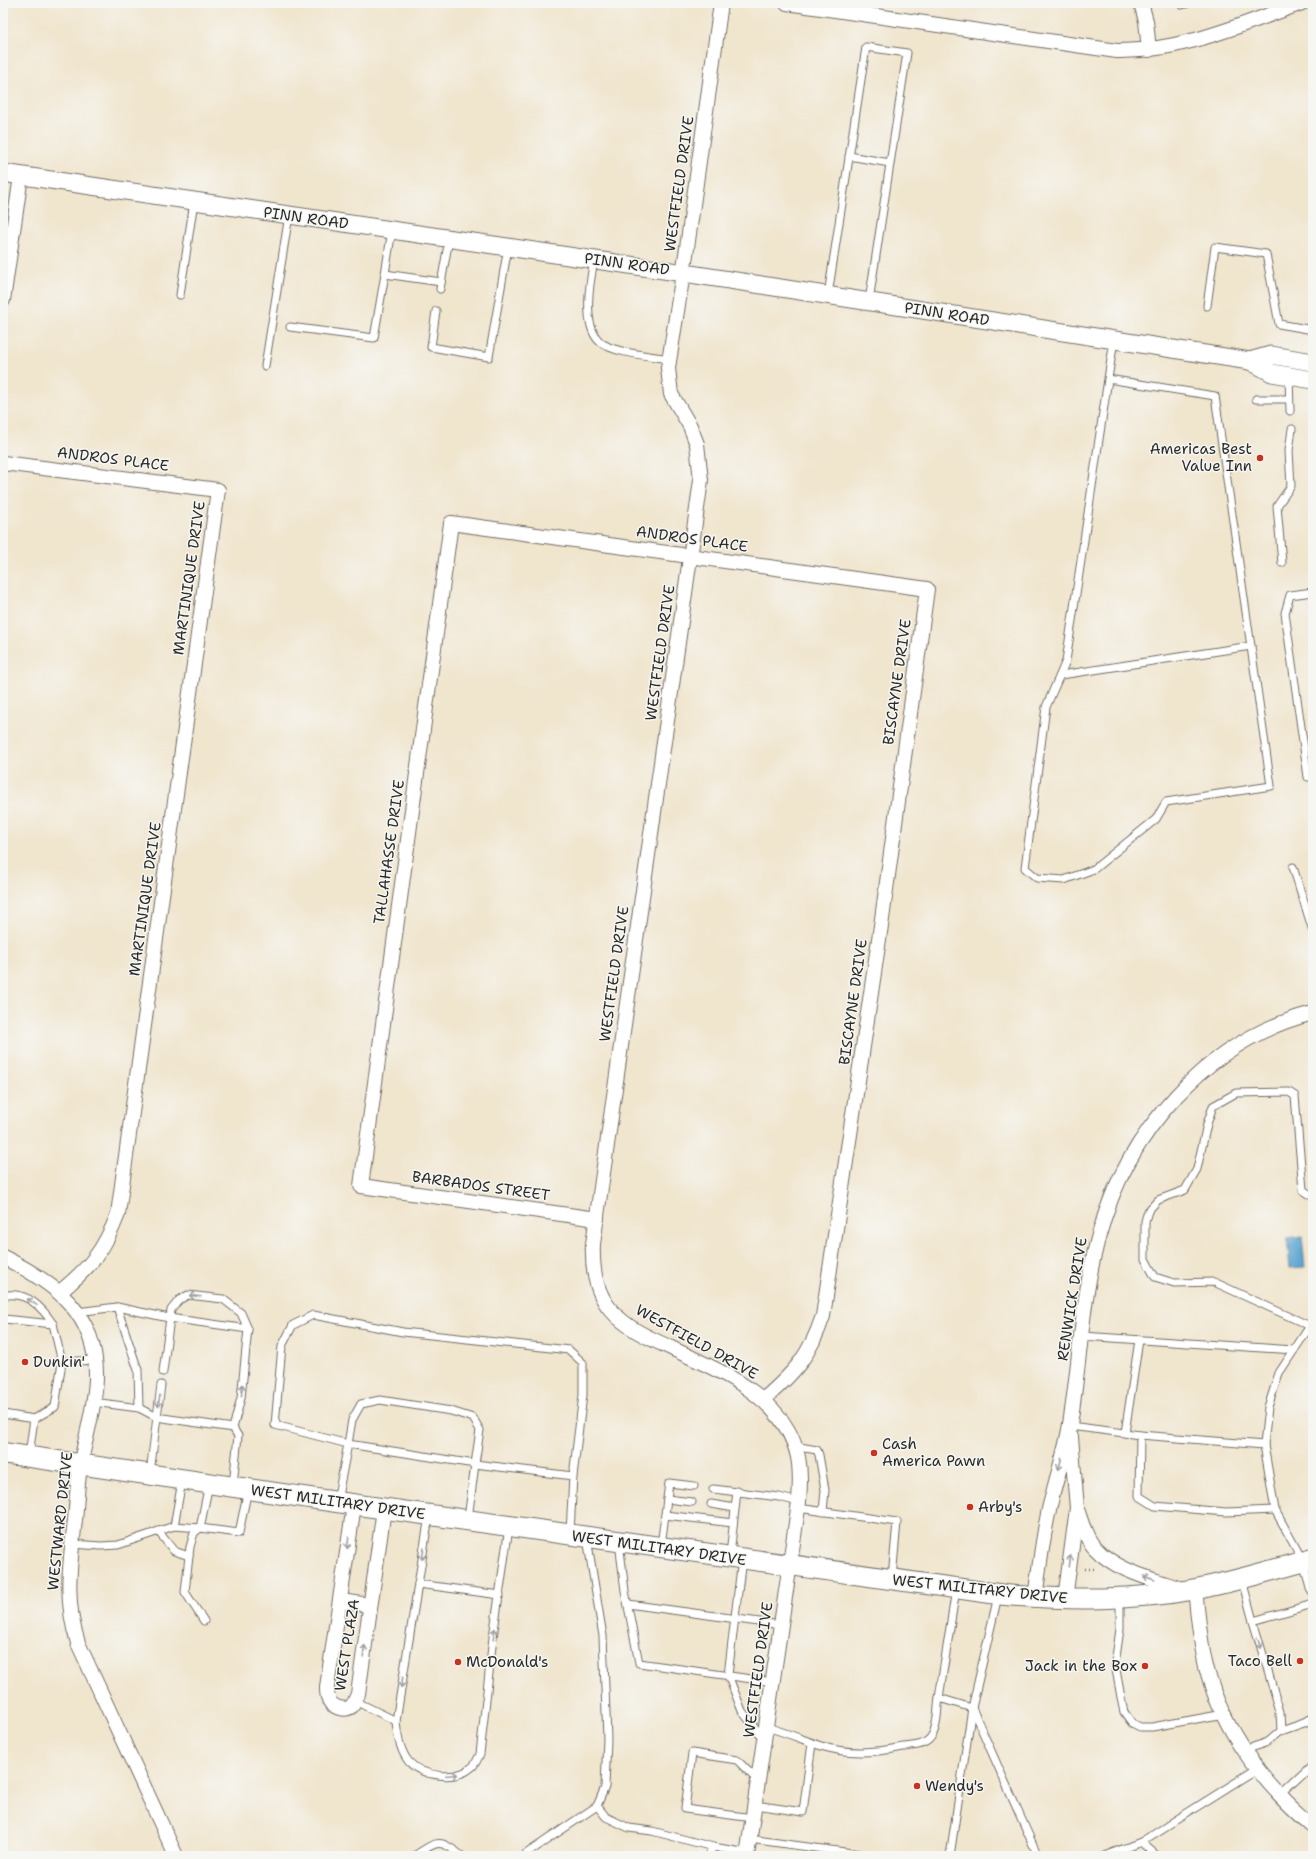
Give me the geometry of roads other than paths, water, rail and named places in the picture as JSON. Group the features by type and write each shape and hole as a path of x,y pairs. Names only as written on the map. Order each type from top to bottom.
{"main road":[{"name":"WEST MILITARY DRIVE","path":"3,1454 80,1464 345,1504 998,1594 1065,1599 1120,1598 1191,1590 1308,1560"}],"street":[{"name":"WESTFIELD DRIVE","path":"721,3 684,273 668,368 671,394 697,444 701,480 593,1244 592,1262 594,1276 602,1296 610,1310 622,1321 641,1334 718,1370 744,1385 763,1400 790,1433 798,1457 800,1480 799,1505 747,1855"},
{"path":"787,3 1117,51 1149,50 1168,47 1222,31 1302,3"},
{"path":"1141,3 1146,21 1149,50"},
{"name":"PINN ROAD","path":"3,173 684,273 1250,360 1272,373 1313,362"},
{"path":"3,300 21,176"},
{"name":"PINN ROAD","path":"1290,367 1313,380"},
{"name":"ANDROS PLACE","path":"3,463 218,490"},
{"name":"MARTINIQUE DRIVE","path":"60,1292 85,1271 102,1249 118,1214 218,490"},
{"name":"ANDROS PLACE","path":"451,523 927,589"},
{"name":"TALLAHASSE DRIVE","path":"361,1186 451,523"},
{"name":"BISCAYNE DRIVE","path":"763,1400 792,1373 807,1354 817,1336 823,1316 882,919 927,589"},
{"name":"RENWICK DRIVE","path":"1035,1597 1050,1503 1070,1426 1091,1270 1102,1223 1122,1173 1146,1132 1164,1108 1209,1065 1248,1040 1277,1026 1313,1013"},
{"name":"BARBADOS STREET","path":"361,1186 597,1219"},
{"name":"WESTWARD DRIVE","path":"3,1257 50,1283 60,1292 76,1312 92,1342 96,1379 93,1402 80,1464 72,1544 68,1591 72,1624 76,1636 176,1856"},
{"name":"RENWICK DRIVE","path":"1065,1599 1077,1508 1070,1426"},
{"name":"WEST PLAZA","path":"345,1504 340,1600 327,1687 328,1697 332,1704 343,1709 351,1707 358,1694 384,1509"},
{"name":"RENWICK DRIVE","path":"1077,1508 1094,1548 1109,1560 1133,1572 1191,1590"},
{"path":"1191,1590 1207,1671 1224,1714 1244,1750 1257,1768 1280,1795 1313,1826"},
{"path":"340,1600 370,1605"}],"lane":[{"path":"828,295 866,47 907,53 869,301"},
{"path":"849,156 890,163"},
{"path":"180,295 194,201"},
{"path":"265,366 289,215"},
{"path":"290,327 374,338 392,230"},
{"path":"385,274 440,286 449,238"},
{"path":"436,311 431,347 489,357 508,247"},
{"path":"1207,306 1215,247 1266,254 1279,324 1313,330"},
{"path":"594,260 588,292 591,328 599,341 620,351 670,358"},
{"path":"1108,379 1215,396 1271,786 1166,802 1156,819 1094,869 1064,880 1037,878 1025,868 1046,706 1066,661 1108,379 1114,339"},
{"path":"1290,367 1288,399 1290,411"},
{"path":"1256,399 1288,399"},
{"path":"1282,563 1277,506 1291,486 1289,450 1292,429"},
{"path":"1313,592 1290,595 1285,613 1308,777 1313,776"},
{"path":"1061,675 1251,646"},
{"path":"1292,867 1313,931"},
{"path":"1313,1194 1309,1194 1303,1190 1295,1096 1289,1092 1236,1093 1213,1106 1207,1124 1198,1169 1185,1190 1158,1200 1148,1211 1145,1221 1145,1259 1155,1277 1174,1282 1214,1282 1312,1325 1279,1373 1268,1407 1264,1445 1275,1510 1308,1560 1313,1594"},
{"path":"3,1296 13,1294 21,1295 44,1311 52,1324 62,1362 55,1407 34,1419 3,1414"},
{"path":"72,1544 101,1546 118,1545 174,1526 239,1533 240,1488 238,1436 233,1428 241,1398 248,1329 241,1313 223,1299 188,1295 179,1300 171,1310 169,1318 163,1372"},
{"path":"117,1307 138,1370 138,1408"},
{"path":"76,1312 117,1307 169,1318 248,1329"},
{"path":"523,1856 597,1806 605,1787 607,1739 604,1644 579,1536 573,1476 583,1395 583,1363 569,1350 403,1332 313,1315 293,1325 282,1346 275,1425 348,1444 475,1464 573,1476"},
{"path":"4,1319 52,1324"},
{"path":"1082,1336 1294,1350"},
{"path":"1125,1433 1139,1340"},
{"path":"62,1362 95,1360"},
{"path":"149,1475 161,1385"},
{"path":"345,1504 348,1444 352,1420 361,1404 380,1400 451,1411 473,1418 480,1430 468,1521"},
{"path":"93,1402 138,1408 156,1417 233,1428"},
{"path":"29,1457 34,1419"},
{"path":"1070,1426 1140,1435 1264,1445"},
{"path":"1140,1435 1139,1496 1155,1506 1226,1512 1275,1510"},
{"path":"794,1446 817,1450 825,1490 823,1512"},
{"path":"174,1526 182,1480"},
{"path":"204,1621 186,1592 189,1556 194,1533 200,1528 209,1483"},
{"path":"661,1548 669,1483 694,1486"},
{"path":"713,1489 779,1497 823,1512 897,1522 892,1580"},
{"path":"737,1492 733,1523 736,1558 735,1618 728,1675 742,1711 765,1733 787,1732 812,1743 838,1751 864,1753 925,1742 934,1732 956,1588"},
{"path":"667,1499 692,1502"},
{"path":"711,1504 735,1508"},
{"path":"429,1515 396,1720 398,1737 409,1762 420,1771 449,1776 463,1774 474,1767 480,1754 509,1526"},
{"path":"665,1515 733,1523"},
{"path":"158,1531 174,1552 189,1556"},
{"path":"619,1542 628,1604 639,1663 773,1682"},
{"path":"1242,1578 1280,1712 1281,1731"},
{"path":"418,1584 500,1595"},
{"path":"950,1856 972,1708 998,1594"},
{"path":"1120,1598 1120,1629 1115,1664 1124,1712 1132,1723 1140,1727 1152,1727 1224,1714"},
{"path":"628,1604 782,1625"},
{"path":"1253,1621 1313,1604"},
{"path":"939,1698 972,1708 1038,1856"},
{"path":"355,1702 396,1720"},
{"path":"1244,1750 1268,1742 1281,1731 1304,1723 1313,1718"},
{"path":"758,1781 737,1760 692,1753 685,1809 754,1812 803,1812 812,1743"},
{"path":"1280,1795 1313,1764"},
{"path":"1104,1856 1141,1842 1257,1768"},
{"path":"597,1806 606,1817 629,1828 652,1831 747,1855"},
{"path":"750,1839 874,1856"},
{"path":"1141,1842 1157,1856"},
{"path":"414,1856 436,1843 445,1844 462,1856"},
{"path":"708,1856 713,1847"}],"water":[{"path":"1302,1236 1305,1267 1290,1268 1287,1238"}],"place":[{"name":"Americas Best Value Inn","path":"1260,458"},
{"name":"Dunkin'","path":"25,1362"},
{"name":"Cash America Pawn","path":"874,1453"},
{"name":"Arby's","path":"970,1507"},
{"name":"Taco Bell","path":"1300,1661"},
{"name":"McDonald's","path":"458,1662"},
{"name":"Jack in the Box","path":"1145,1666"},
{"name":"Wendy's","path":"917,1786"}]}
